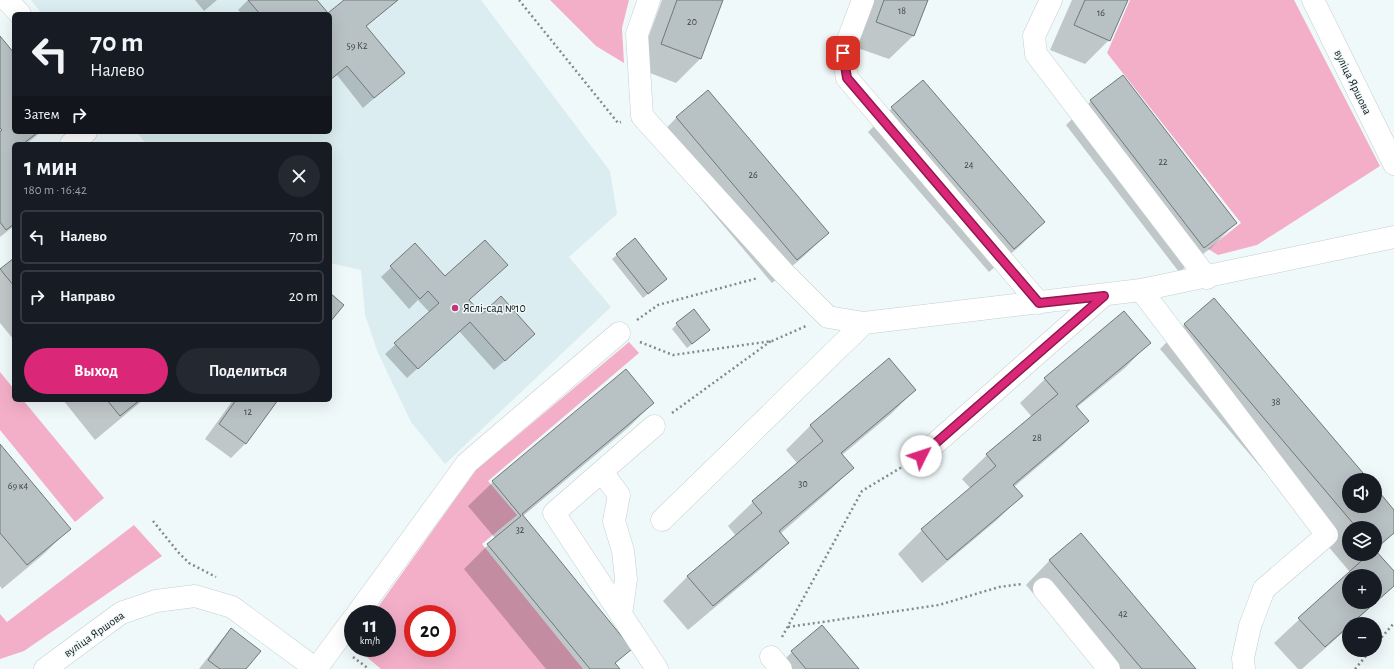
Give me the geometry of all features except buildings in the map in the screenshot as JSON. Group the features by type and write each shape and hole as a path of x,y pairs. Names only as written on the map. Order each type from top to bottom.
{"street":[{"path":"7,0 18,12"},
{"path":"649,0 637,34 642,116 782,272 828,317 864,323 1104,296 1207,278 1394,237"},
{"path":"863,0 843,53 847,78 1039,303"},
{"path":"1051,0 1034,36 1036,54 1207,278"},
{"name":"вуліца Яршова","path":"1313,0 1394,164"},
{"path":"74,142 84,134"},
{"path":"1141,290 1327,535 1264,589 1250,626 1244,658 1244,669"},
{"path":"921,456 1104,296"},
{"path":"662,520 864,323"},
{"path":"364,605 467,463 619,333"},
{"path":"654,426 554,513 657,669"},
{"path":"602,472 619,495 614,521 623,551 626,579 621,615"},
{"path":"1044,589 1109,669"},
{"name":"вуліца Яршова","path":"45,669 121,613 156,601 194,596 232,607 316,669"},
{"path":"316,669 344,631"}],"path":[{"path":"519,0 618,123 642,116"},
{"path":"619,333 658,305 782,272"},
{"path":"654,426 772,341 828,317"},
{"path":"619,333 673,355 772,341"},
{"path":"776,663 787,627 862,491 921,456"},
{"path":"153,521 178,552"},
{"path":"787,627 939,605 999,587 1030,584 1044,589"},
{"path":"1382,637 1394,623"},
{"path":"1355,669 1365,657"}],"shaded area":[{"path":"31,0 481,0 610,171 617,214 569,257 611,307 445,464 411,422 378,353 365,315 361,270 332,263 332,142 144,142 138,134 332,134 332,12 40,12"},
{"path":"550,0 629,0 622,28 624,63 596,46"},
{"path":"1130,0 1294,0 1380,166 1257,245 1218,255 1208,249 1241,223 1107,53"},
{"path":"629,342 639,353 488,481 517,515 482,544 583,669 381,669 367,657 396,657 396,605 379,605 476,470"},
{"path":"0,372 12,387 12,402 25,402 104,498 75,522 0,430"},
{"path":"134,525 162,556 24,651 0,659 0,614 7,622"}],"place":[{"name":"Яслі-сад №10","path":"455,308"}],"route":[{"path":"843,53 847,78 1039,303 1104,296 921,456"}]}
